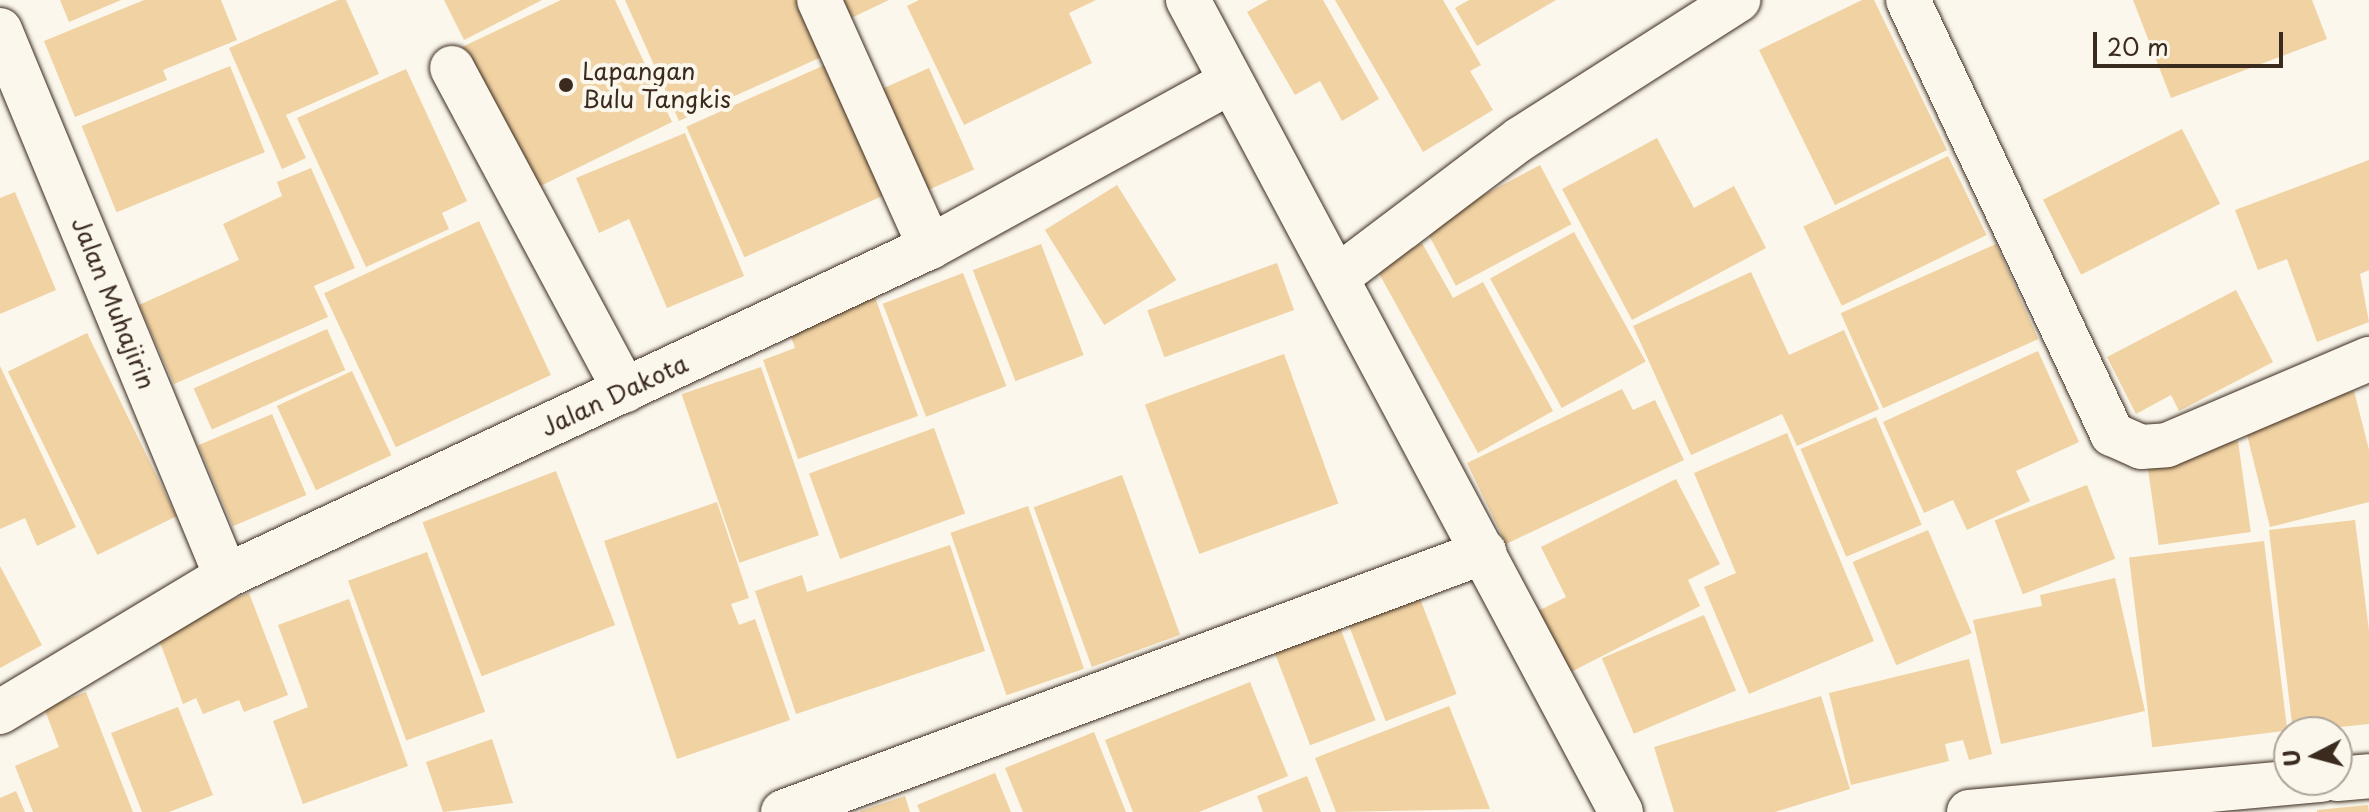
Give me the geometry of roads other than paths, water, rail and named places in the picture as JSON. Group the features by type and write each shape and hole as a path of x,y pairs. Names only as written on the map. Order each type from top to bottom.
{"street":[{"path":"819,0 930,247"},
{"path":"1188,0 1230,82 1340,275 1621,812"},
{"path":"1340,275 1520,139 1738,0"},
{"path":"1908,0 2112,434 2141,447 2167,445 2369,359"},
{"name":"Jalan Muhajirin","path":"0,30 14,100 226,576"},
{"path":"452,68 625,390"},
{"name":"Jalan Dakota","path":"0,712 226,576 930,247 1230,82"},
{"path":"783,812 1484,552"},
{"path":"1969,812 2273,784"}],"place":[{"name":"Lapangan Bulu Tangkis","path":"566,85"}]}
